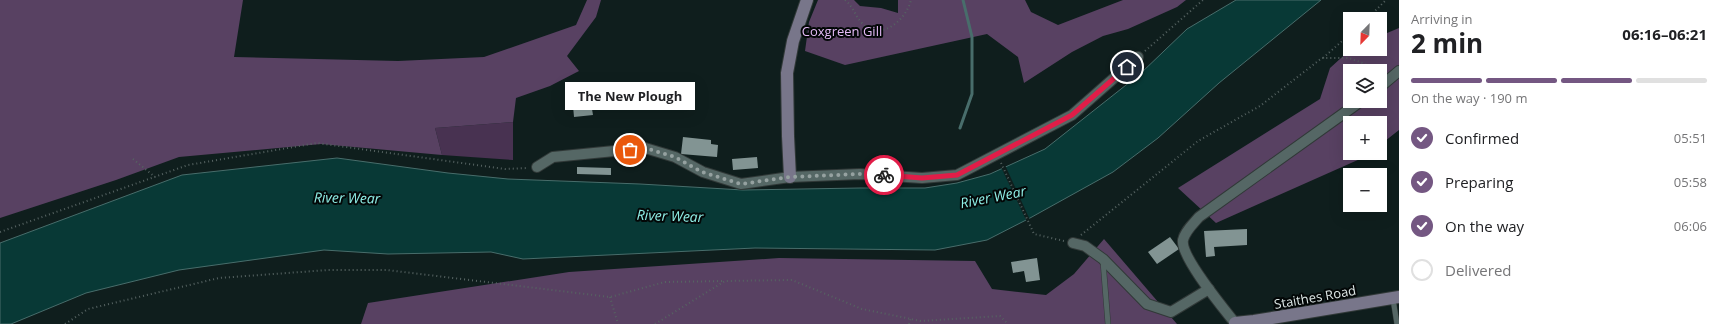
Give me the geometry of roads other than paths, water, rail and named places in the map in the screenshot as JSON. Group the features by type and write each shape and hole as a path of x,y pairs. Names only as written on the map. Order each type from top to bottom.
{"street":[{"path":"790,177 788,150 787,73 793,41 807,0"},
{"path":"537,167 553,157 645,148 675,157 702,172 741,184 790,177 860,174 922,178 957,175 1072,115 1138,57"},
{"path":"1387,81 1399,71"},
{"path":"1235,323 1209,289 1184,252 1183,240 1190,227 1198,217 1351,108"},
{"path":"1073,243 1085,246 1103,259 1147,304 1171,312 1209,289"},
{"name":"Staithes Road","path":"1235,323 1254,322 1396,297"}],"lane":[{"path":"1103,259 1108,324"},
{"path":"1396,297 1397,324"}],"water":[{"name":"River Wear","path":"1236,0 1321,0 1219,83 1158,138 1113,172 987,240 935,250 755,248 523,259 491,252 388,254 324,250 179,270 86,293 11,324 0,324 0,243 182,175 337,158 448,173 508,179 743,190 925,188 957,183 990,174 1045,149 1140,74 1187,29"}],"waterway":[{"name":"Coxgreen Gill","path":"960,128 972,94 972,37 963,0"}],"place":[{"name":"The New Plough","path":"630,150"}]}
